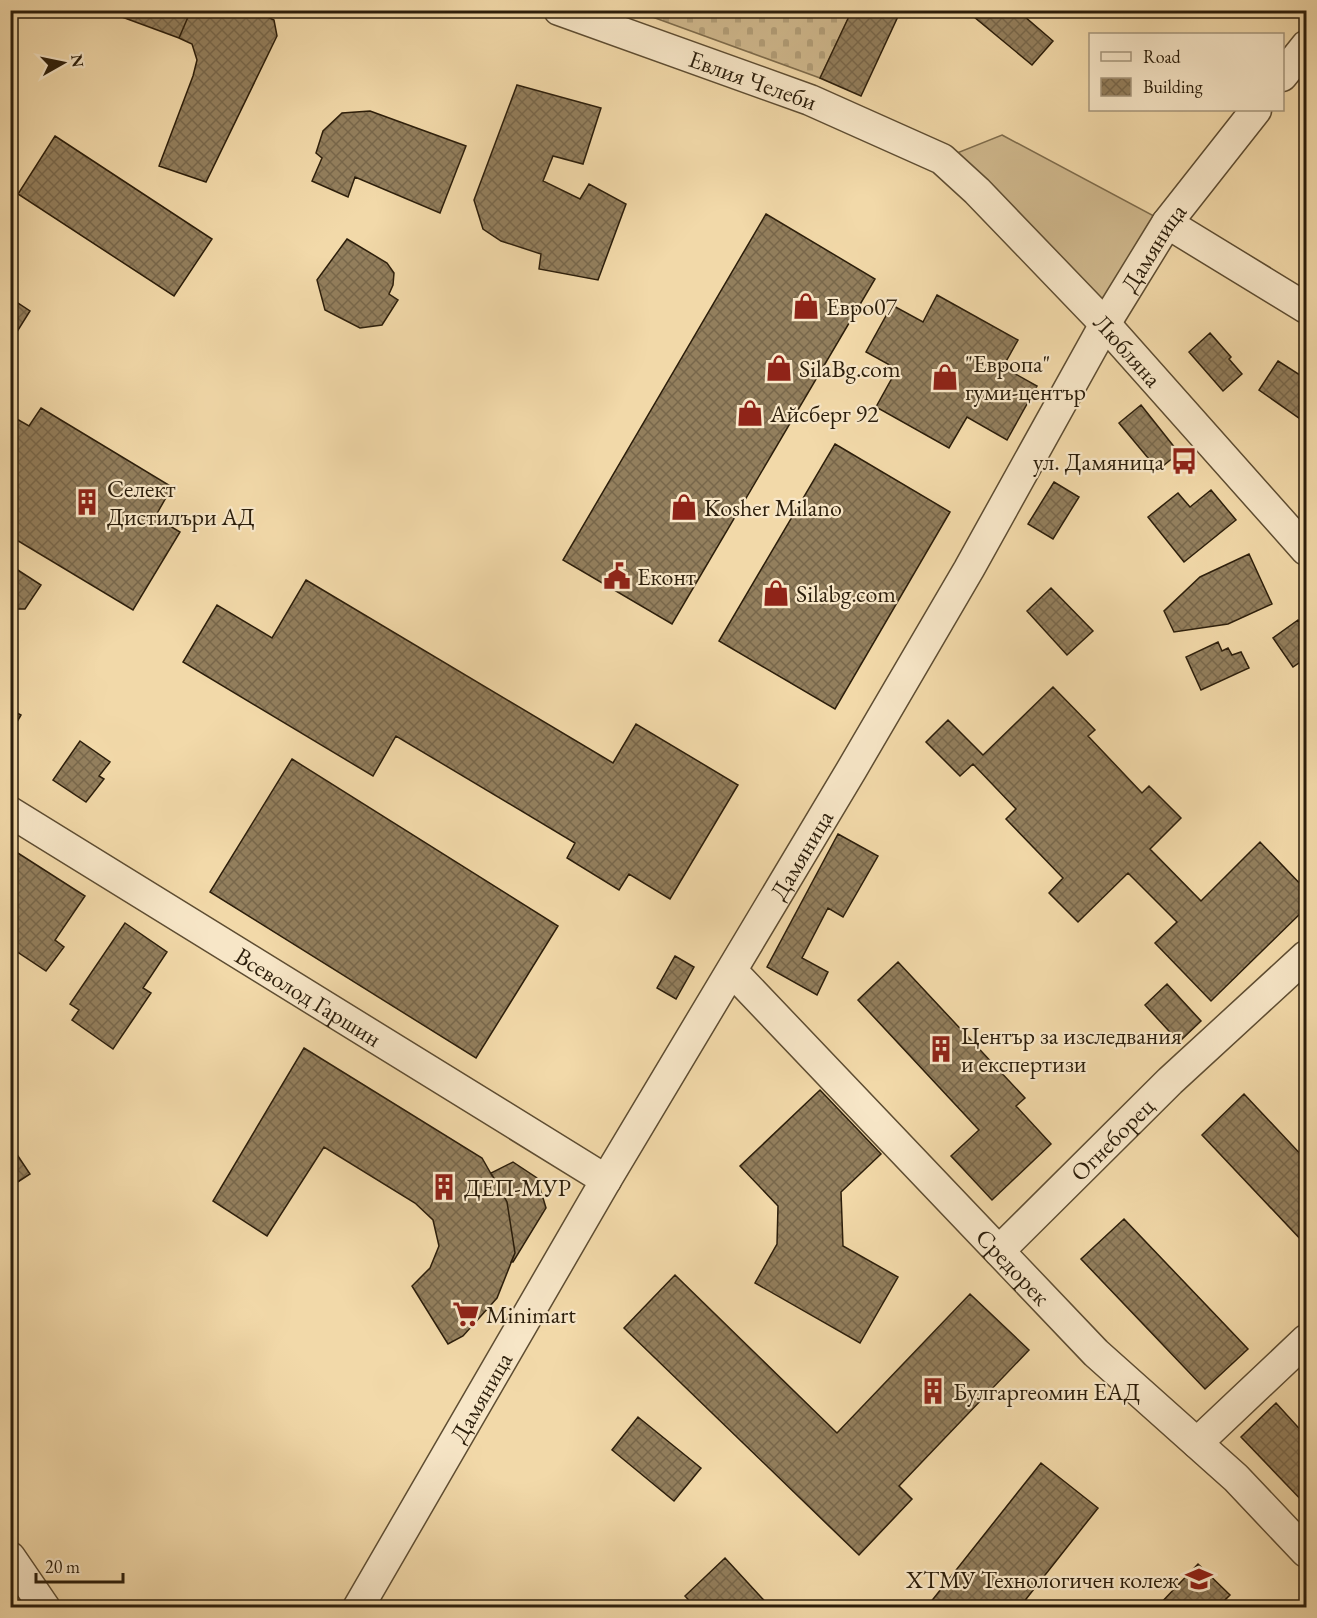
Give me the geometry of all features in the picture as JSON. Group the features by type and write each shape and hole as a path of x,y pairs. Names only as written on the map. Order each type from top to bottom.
{"street":[{"name":"Евлия Челеби","path":"560,10 810,100 942,159"},
{"path":"1284,74 1306,46"},
{"name":"Дамяница","path":"358,1608 606,1180 969,569 1105,324 1167,223 1255,111"},
{"name":"Любляна","path":"942,159 1105,324 1306,550"},
{"path":"1167,223 1306,308"},
{"name":"Всеволод Гаршин","path":"10,812 606,1180"},
{"name":"Огнеборец","path":"999,1251 1170,1081 1306,956"},
{"name":"Средорек","path":"732,971 1096,1353 1236,1478 1306,1552"},
{"path":"1197,1443 1306,1340"},
{"path":"10,1557 45,1608"}],"green space":[{"path":"636,11 852,11 820,78"},
{"path":"1002,135 1167,223 1105,324 942,159"}],"building":[{"path":"103,10 191,10 179,38"},
{"path":"191,10 253,10 274,20 277,36 206,182 159,166 197,60 192,44 179,38"},
{"path":"852,10 901,10 861,96 820,78"},
{"path":"977,10 1017,10 1053,41 1032,65 973,16"},
{"path":"517,85 601,108 583,164 553,156 543,181 580,199 589,184 626,204 598,280 539,269 541,254 501,241 483,229 474,200"},
{"path":"370,111 466,146 440,213 355,177 348,197 312,181 322,158 316,153 323,131 342,113"},
{"path":"55,136 212,239 174,296 18,194"},
{"path":"766,214 875,279 672,624 563,560"},
{"path":"347,239 387,263 394,273 393,285 389,294 398,300 382,325 360,328 325,310 317,280"},
{"path":"937,295 1018,340 1003,367 1037,386 1007,440 967,417 949,448 876,407 897,369 866,352 892,305 923,322"},
{"path":"10,297 30,311 15,335 10,332"},
{"path":"1210,333 1242,374 1223,391 1189,352"},
{"path":"1278,361 1306,379 1306,423 1259,390"},
{"path":"1141,405 1179,453 1158,470 1119,423"},
{"name":"Селект Дистилъри АД","path":"41,408 172,487 155,517 180,532 133,610 10,536 10,415 29,426"},
{"path":"835,444 950,512 835,709 719,641"},
{"path":"1054,482 1079,497 1053,539 1028,524"},
{"path":"1211,490 1236,520 1184,562 1148,517 1178,493 1190,507"},
{"path":"1249,554 1272,604 1228,624 1174,632 1164,611 1200,577"},
{"path":"10,565 41,585 25,609 10,609"},
{"path":"306,580 613,763 636,724 738,785 670,899 629,874 619,890 567,858 575,843 396,736 373,776 183,662 217,605 272,638"},
{"path":"1051,588 1093,631 1067,655 1027,611"},
{"path":"1298,620 1306,632 1306,658 1293,667 1273,638"},
{"path":"1218,642 1222,651 1228,648 1232,655 1241,652 1249,668 1201,690 1186,657"},
{"path":"1053,687 1095,730 1088,736 1142,793 1149,786 1181,818 1150,849 1201,901 1260,842 1306,890 1306,908 1211,1001 1155,943 1177,922 1128,873 1078,922 1049,893 1063,878 1006,819 1016,809 973,764 960,776 926,742 948,720 983,755"},
{"path":"10,709 21,715 10,734"},
{"path":"80,741 110,762 99,776 104,779 86,802 53,780"},
{"path":"292,759 558,926 476,1058 210,892"},
{"path":"838,834 878,856 843,917 828,908 802,958 828,972 817,995 767,967"},
{"path":"10,848 85,896 55,940 64,947 46,971 10,947"},
{"path":"125,923 167,952 143,988 151,993 113,1049 72,1020 79,1010 70,1004"},
{"path":"675,956 694,967 676,999 657,988"},
{"name":"Център за изследвания и експертизи","path":"898,962 1025,1098 1016,1106 1051,1144 992,1200 951,1156 979,1130 858,1000"},
{"path":"1167,984 1201,1021 1179,1042 1145,1005"},
{"name":"ДЕП-МУР","path":"304,1048 482,1158 507,1202 515,1253 497,1298 463,1336 448,1344 412,1286 430,1268 439,1246 433,1220 415,1203 324,1147 267,1236 213,1201"},
{"path":"820,1090 881,1154 841,1192 843,1246 898,1277 860,1343 755,1283 777,1244 778,1206 740,1166"},
{"path":"1244,1094 1306,1160 1306,1245 1202,1135"},
{"path":"10,1144 30,1174 10,1187"},
{"path":"513,1162 537,1178 546,1208 511,1262 515,1253 507,1202 491,1173"},
{"path":"1124,1219 1248,1349 1205,1389 1081,1259"},
{"name":"Булгаргеомин ЕАД","path":"675,1275 837,1433 970,1294 1029,1350 899,1486 912,1499 859,1555 624,1328"},
{"path":"1276,1403 1306,1436 1306,1505 1241,1437"},
{"path":"638,1417 701,1468 674,1501 612,1450"},
{"path":"1041,1463 1098,1508 1019,1608 926,1608"},
{"path":"725,1558 771,1608 696,1608 685,1596"},
{"name":"ХТМУ Технологичен колеж","path":"1198,1564 1230,1595 1219,1606 1220,1608 1160,1608 1158,1606"}],"place":[{"name":"Евро07","path":"806,306"},
{"name":"SilaBg.com","path":"779,368"},
{"name":"\"Европа\" гуми-център","path":"945,377"},
{"name":"Айсберг 92","path":"750,413"},
{"name":"ул. Дамяница","path":"1184,461"},
{"name":"Селект Дистилъри АД","path":"87,502"},
{"name":"Kosher Milano","path":"684,507"},
{"name":"Еконт","path":"617,576"},
{"name":"Silabg.com","path":"776,593"},
{"name":"Център за изследвания и експертизи","path":"941,1049"},
{"name":"ДЕП-МУР","path":"444,1187"},
{"name":"Minimart","path":"466,1314"},
{"name":"Булгаргеомин ЕАД","path":"933,1391"},
{"name":"ХТМУ Технологичен колеж","path":"1199,1579"}]}
